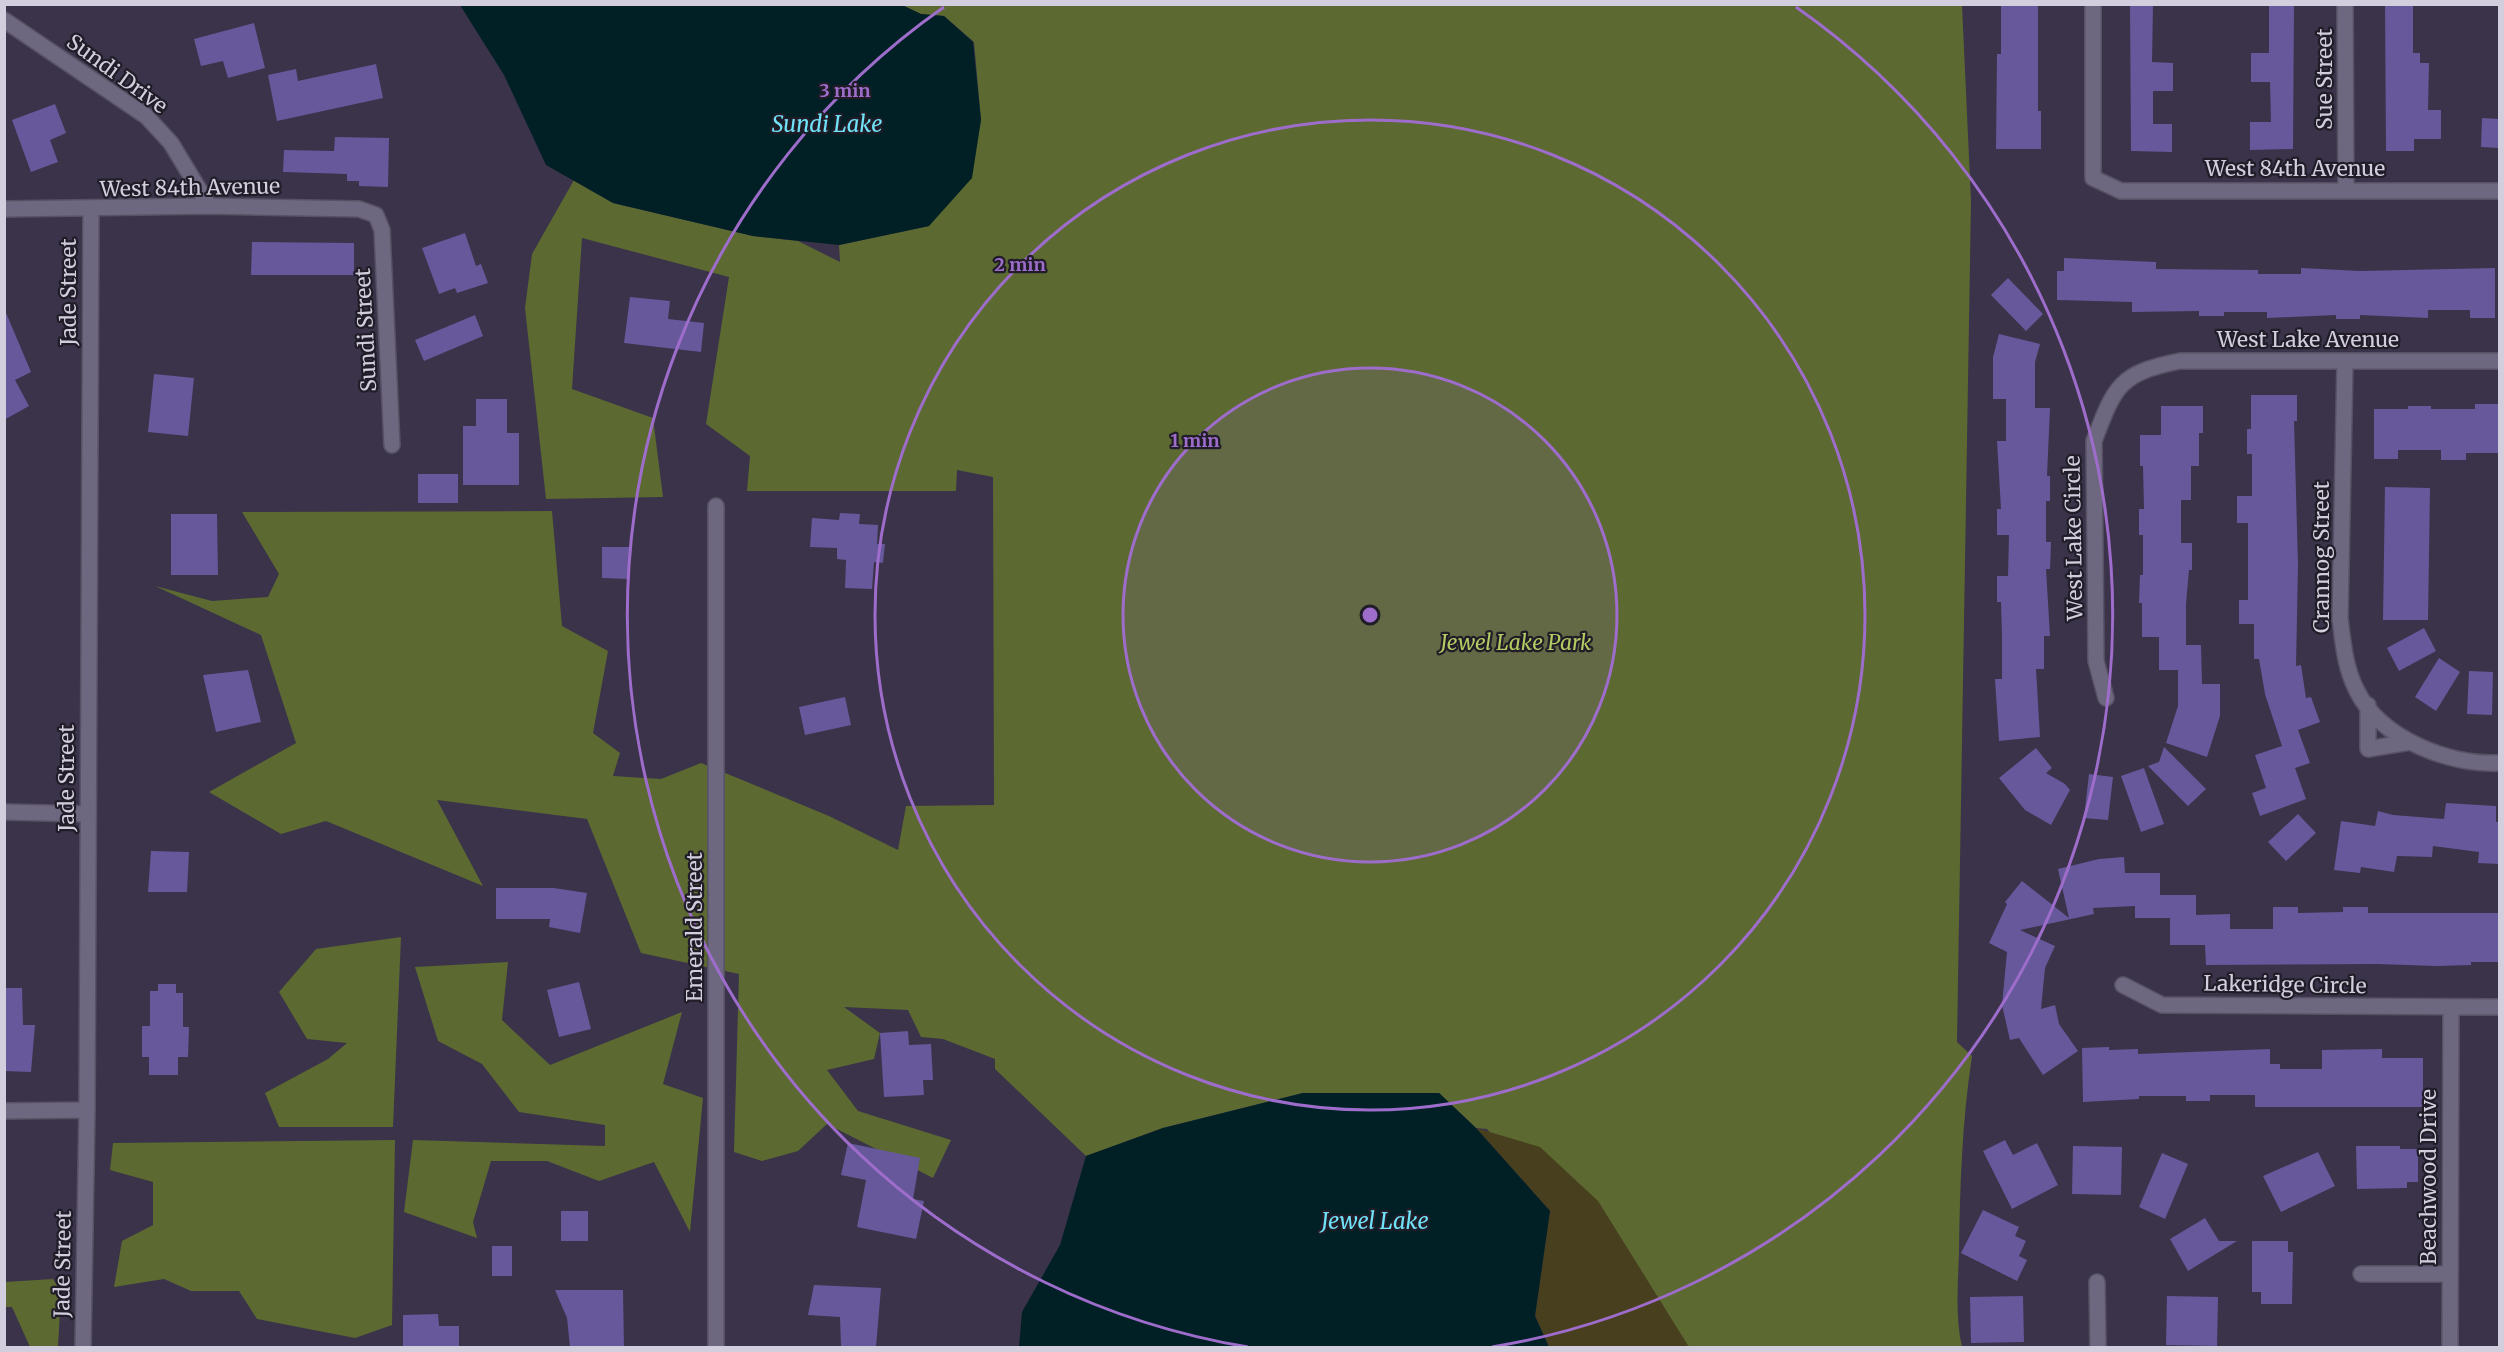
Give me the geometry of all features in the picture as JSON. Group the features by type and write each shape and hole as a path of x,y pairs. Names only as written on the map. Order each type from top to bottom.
{"street":[{"name":"West 84th Avenue","path":"2093,4 2093,178 2121,191 2499,191"},
{"name":"Sue Street","path":"2345,4 2346,190"},
{"name":"Sundi Drive","path":"4,20 146,116 171,143 209,206"},
{"name":"West 84th Avenue","path":"4,209 209,206 359,209 376,215"},
{"name":"Jade Street","path":"83,1347 87,1110 91,209"},
{"name":"Sundi Street","path":"376,215 382,230 392,445"},
{"name":"West Lake Avenue","path":"2122,383 2146,368 2180,361 2499,361"},
{"name":"Crannog Street","path":"2345,361 2340,618 2344,657 2357,692 2380,720 2410,742 2448,759 2499,763"},
{"name":"West Lake Circle","path":"2106,698 2096,661 2094,441 2106,409 2122,383"},
{"name":"Emerald Street","path":"716,506 716,1347"},
{"path":"2368,705 2368,749 2410,742"},
{"path":"4,812 87,814"},
{"name":"Lakeridge Circle","path":"2123,985 2162,1005 2499,1007"},
{"name":"Beachwood Drive","path":"2450,1347 2451,1007"},
{"path":"4,1111 87,1110"},
{"path":"2361,1274 2449,1274"},
{"path":"2097,1282 2098,1347"}],"green space":[{"name":"Jewel Lake Park","path":"902,5 1962,5 1971,201 1957,1042 1972,1056 1964,1129 1960,1203 1958,1324 1962,1347 1558,1347 1557,1211 1487,1129 1476,1128 1439,1093 1303,1093 1163,1128 1086,1156 995,1069 995,1059 943,1039 921,1037 908,1010 844,1007 880,1033 874,1059 827,1070 858,1111 951,1140 933,1178 827,1124 798,1151 762,1161 734,1152 739,974 641,953 587,819 437,800 483,886 326,821 281,834 209,792 296,743 261,635 155,586 212,601 268,597 279,574 242,512 552,511 562,626 608,651 593,733 620,753 613,776 661,779 701,763 829,816 898,850 906,806 994,805 993,477 957,470 956,491 747,491 750,456 706,424 729,277 582,238 572,389 653,418 663,497 546,499 525,308 532,254 574,180 613,203 753,236 798,241 840,262 839,245 929,226 981,120 974,42 944,16 921,14"},
{"path":"401,937 393,1127 279,1127 265,1093 328,1059 347,1043 307,1039 279,992 316,949"},
{"path":"508,962 502,1020 550,1065 682,1012 663,1084 703,1098 690,1232 654,1162 599,1181 547,1161 491,1161 473,1222 477,1238 404,1212 413,1140 605,1146 605,1125 519,1112 482,1064 438,1041 415,967"},
{"path":"395,1140 392,1325 355,1338 257,1319 239,1291 191,1291 164,1279 114,1287 122,1241 153,1225 153,1182 110,1170 113,1143"},
{"path":"53,1279 61,1292 58,1347 30,1347 12,1307 5,1307 5,1282"}],"sand":[{"path":"1476,1128 1540,1147 1598,1201 1689,1347 1549,1347 1535,1316 1550,1211"}],"water":[{"name":"Sundi Lake","path":"460,5 902,5 921,14 944,16 973,42 981,120 972,178 929,226 839,245 753,236 613,203 546,165 504,75"},
{"name":"Jewel Lake","path":"1303,1093 1439,1093 1476,1128 1550,1211 1535,1316 1549,1347 1019,1347 1022,1312 1060,1245 1086,1156 1163,1128"}],"building":[{"path":"2001,4 2038,4 2038,111 2041,111 2041,149 1996,149 1997,54 2001,54"},
{"path":"2130,4 2153,4 2152,62 2173,63 2173,91 2153,91 2153,124 2172,124 2172,152 2131,151"},
{"path":"2269,4 2294,4 2293,149 2250,150 2250,122 2271,122 2270,82 2251,82 2251,53 2269,53"},
{"path":"2385,4 2413,4 2413,53 2420,53 2420,63 2429,63 2428,110 2441,110 2441,139 2414,139 2414,151 2386,151"},
{"path":"254,23 265,68 228,78 223,61 201,66 194,39"},
{"path":"376,64 383,98 277,121 268,75 296,69 298,81"},
{"path":"55,104 66,133 50,140 58,162 31,172 12,120"},
{"path":"2482,118 2499,119 2499,148 2481,147"},
{"path":"335,137 389,138 388,187 359,186 359,181 347,181 347,174 283,172 284,150 334,151"},
{"path":"465,233 476,266 481,264 488,283 457,293 455,288 439,294 422,248"},
{"path":"252,242 354,243 354,275 251,275"},
{"path":"2064,258 2156,262 2156,269 2258,270 2258,274 2301,274 2301,268 2360,271 2495,268 2495,318 2470,318 2470,310 2428,310 2428,318 2360,315 2360,319 2336,319 2336,315 2267,318 2267,312 2224,312 2224,316 2199,316 2199,311 2132,312 2132,302 2057,300 2057,271 2064,271"},
{"path":"2008,278 2043,314 2026,331 1991,295"},
{"path":"630,297 670,301 668,319 704,323 701,352 624,343"},
{"path":"4,308 31,372 15,380 29,406 4,420"},
{"path":"475,315 483,336 424,361 415,340"},
{"path":"1999,334 2040,344 2035,362 2035,408 2050,408 2047,476 2050,476 2050,501 2046,501 2046,542 2051,542 2050,569 2046,569 2050,636 2044,636 2044,669 2036,669 2040,737 1999,741 1995,679 2002,679 2002,636 2001,602 1997,602 1997,576 2008,576 2009,535 1997,535 1997,509 2001,509 1997,441 2006,441 2006,399 1993,399 1993,357"},
{"path":"154,374 194,378 188,436 148,432"},
{"path":"2251,395 2297,395 2297,421 2294,421 2298,565 2296,666 2301,665 2306,698 2311,697 2320,722 2298,730 2310,763 2295,768 2306,799 2260,816 2252,793 2266,788 2255,755 2282,746 2265,694 2259,659 2254,659 2254,624 2239,624 2239,600 2248,600 2248,523 2237,523 2237,496 2252,496 2252,454 2247,454 2247,429 2251,429"},
{"path":"476,399 507,399 507,433 519,433 519,485 463,485 463,426 476,426"},
{"path":"2475,404 2499,404 2499,453 2466,453 2466,460 2441,460 2441,450 2398,450 2398,459 2374,459 2374,409 2431,406 2431,409 2475,409"},
{"path":"2161,406 2203,406 2203,433 2199,433 2199,466 2191,466 2191,500 2181,500 2181,543 2192,543 2192,570 2189,570 2186,604 2186,645 2201,645 2202,684 2220,684 2220,716 2207,757 2166,743 2178,706 2178,670 2159,670 2159,637 2142,637 2142,603 2139,603 2140,575 2143,575 2143,535 2139,535 2139,509 2144,509 2140,435 2161,435"},
{"path":"418,474 458,474 458,503 418,503"},
{"path":"2385,487 2430,488 2428,620 2383,620"},
{"path":"840,513 860,514 859,524 878,525 877,544 885,544 883,563 874,562 872,589 845,588 846,560 837,559 837,548 810,547 812,518 839,520"},
{"path":"171,514 217,514 218,575 171,575"},
{"path":"602,547 630,547 629,579 602,578"},
{"path":"2424,628 2436,651 2399,671 2387,648"},
{"path":"2439,658 2460,672 2436,711 2415,697"},
{"path":"248,670 261,722 216,732 203,675"},
{"path":"2469,671 2493,672 2492,715 2467,714"},
{"path":"845,697 851,725 805,735 799,707"},
{"path":"2164,747 2206,789 2188,806 2148,766 2159,762"},
{"path":"2036,748 2052,768 2046,773 2065,784 2070,790 2051,825 2025,810 1999,778"},
{"path":"2144,768 2164,824 2141,832 2121,776"},
{"path":"2089,774 2113,777 2108,820 2084,818"},
{"path":"2446,803 2496,806 2496,822 2499,822 2499,864 2478,863 2479,852 2433,846 2432,857 2397,856 2394,872 2361,867 2360,873 2334,870 2341,821 2375,826 2378,811 2393,815 2444,819"},
{"path":"2298,814 2316,833 2286,861 2268,842"},
{"path":"151,851 189,852 187,892 148,892"},
{"path":"2124,857 2125,873 2160,873 2160,895 2196,895 2196,915 2230,914 2230,929 2273,929 2273,907 2298,907 2298,913 2343,912 2343,907 2368,907 2368,913 2499,913 2499,962 2436,966 2206,965 2205,945 2170,945 2170,918 2135,918 2135,906 2093,908 2094,914 2020,930 2055,946 2045,968 2041,1009 2055,1005 2059,1024 2078,1051 2043,1075 2019,1038 2010,1040 2002,1005 2007,952 1989,943 2007,904 2005,902 2022,881 2069,918 2058,869 2099,859"},
{"path":"496,888 554,888 587,893 580,933 549,927 550,919 496,919"},
{"path":"579,982 591,1029 559,1037 547,990"},
{"path":"158,984 176,984 176,993 183,993 183,1027 189,1027 188,1057 178,1057 178,1075 149,1075 149,1057 142,1057 142,1026 150,1026 150,991 158,991"},
{"path":"4,988 22,988 23,1025 35,1025 31,1072 4,1071"},
{"path":"908,1031 909,1045 931,1044 933,1080 923,1080 924,1095 884,1097 880,1033"},
{"path":"2109,1047 2109,1050 2138,1049 2138,1054 2270,1049 2270,1064 2280,1064 2280,1069 2322,1069 2322,1050 2382,1049 2382,1058 2423,1058 2423,1107 2255,1107 2255,1095 2210,1095 2210,1101 2186,1101 2186,1096 2139,1096 2139,1099 2083,1102 2082,1048"},
{"path":"2005,1140 2013,1155 2037,1143 2058,1185 2012,1209 1983,1151"},
{"path":"848,1143 920,1158 913,1199 924,1201 916,1239 857,1227 866,1180 841,1175"},
{"path":"2073,1146 2122,1147 2121,1195 2072,1194"},
{"path":"2356,1146 2400,1146 2400,1149 2418,1149 2418,1182 2407,1182 2407,1188 2357,1189"},
{"path":"2318,1152 2335,1186 2281,1212 2263,1176"},
{"path":"2162,1153 2188,1164 2165,1219 2139,1207"},
{"path":"1983,1210 2019,1227 2015,1236 2026,1241 2019,1256 2027,1260 2017,1281 1961,1253"},
{"path":"561,1211 588,1211 588,1241 561,1241"},
{"path":"2205,1218 2219,1241 2237,1241 2188,1271 2170,1239"},
{"path":"2252,1241 2288,1241 2288,1252 2293,1252 2292,1304 2261,1304 2261,1292 2252,1292"},
{"path":"492,1246 512,1246 512,1276 492,1276"},
{"path":"814,1285 881,1288 876,1347 841,1346 840,1317 808,1315"},
{"path":"555,1290 623,1290 624,1347 570,1347 567,1318"},
{"path":"2023,1296 2024,1342 1971,1343 1970,1297"},
{"path":"2167,1296 2218,1297 2217,1346 2166,1345"},
{"path":"438,1314 439,1326 459,1326 459,1347 403,1347 403,1315"}]}
